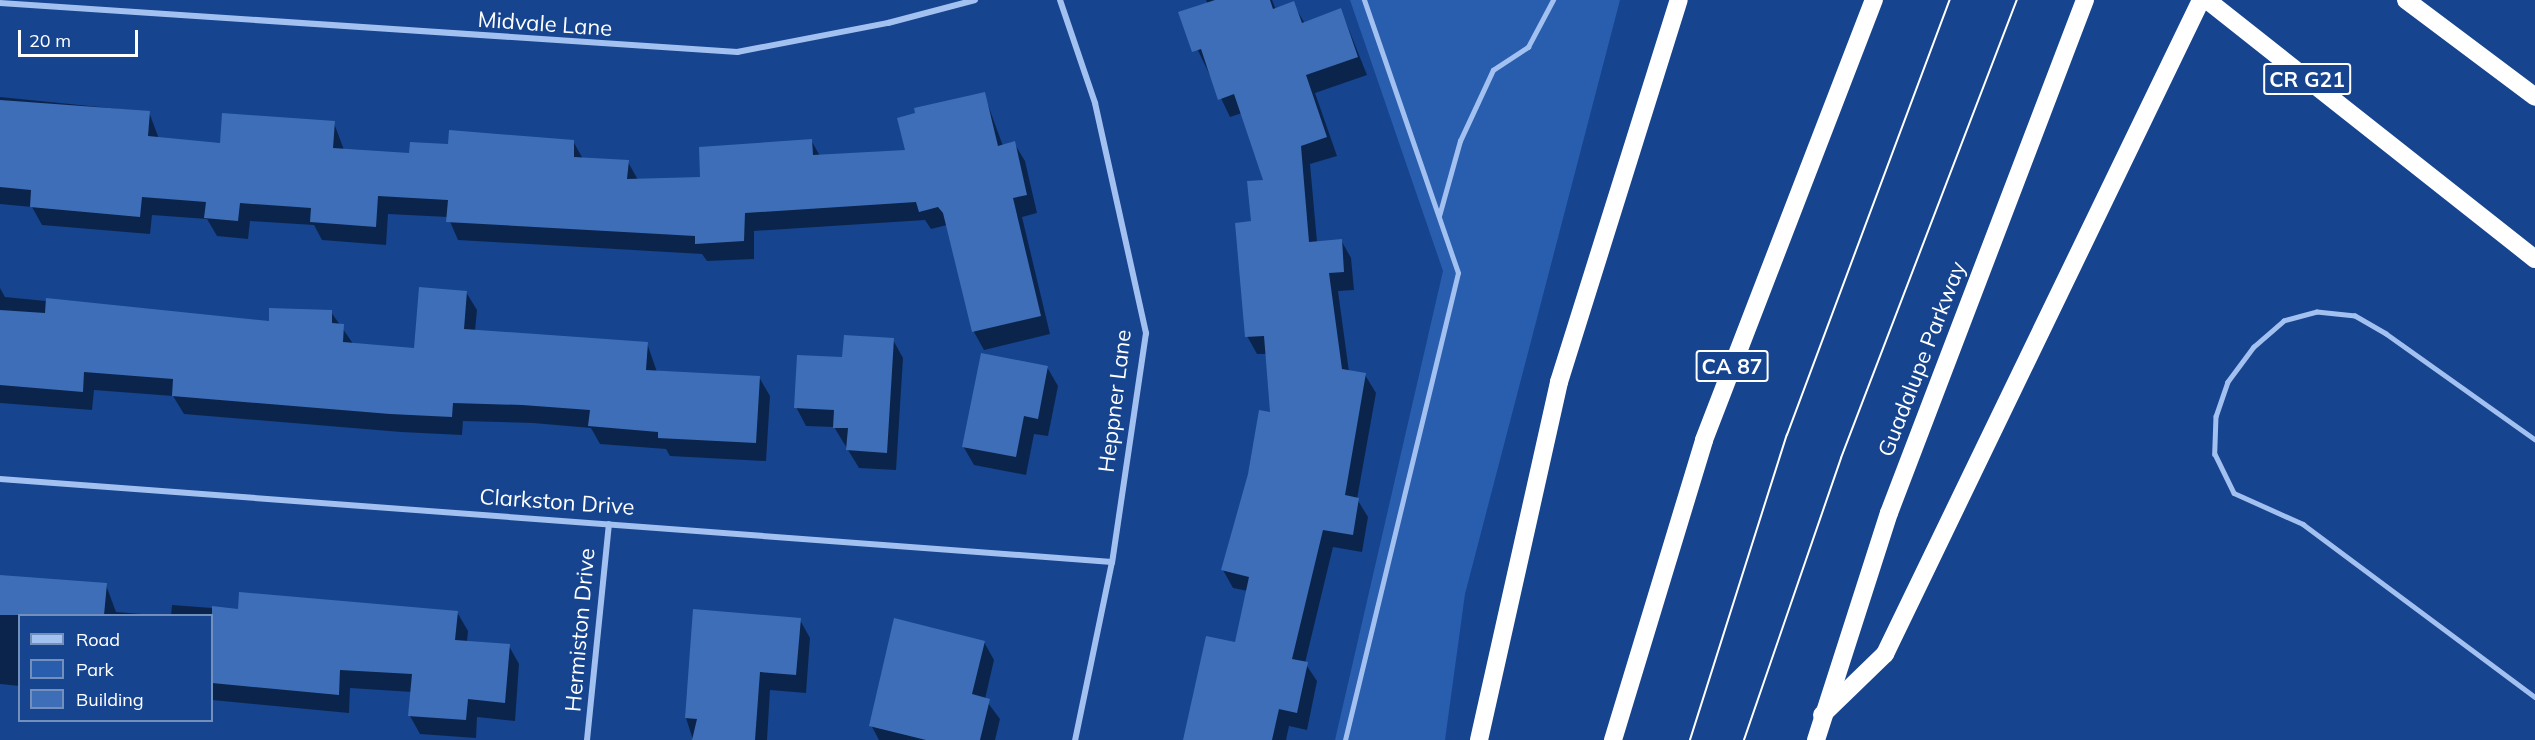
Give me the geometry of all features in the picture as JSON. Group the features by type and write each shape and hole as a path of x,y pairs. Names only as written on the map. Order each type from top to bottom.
{"highway":[{"path":"1479,740 1559,382 1679,0"},
{"name":"CA 87","path":"1613,740 1704,440 1874,0"},
{"name":"Guadalupe Parkway","path":"1816,740 1822,715 1889,513 2085,0"},
{"path":"1822,715 1885,654 2201,0"},
{"name":"CR G21","path":"2207,0 2535,259"},
{"path":"2406,0 2535,97"}],"street":[{"name":"Midvale Lane","path":"0,3 737,52 975,0"},
{"name":"Heppner Lane","path":"1060,0 1095,103 1146,333 1112,562 1075,740"},
{"name":"Clarkston Drive","path":"0,479 1112,562"},
{"name":"Hermiston Drive","path":"587,740 609,524"}],"lane":[{"path":"1345,740 1458,273 1364,0"},
{"path":"1439,216 1460,141 1493,70 1528,47 1553,0"},
{"path":"2535,440 2386,334 2355,316 2317,312 2284,321 2254,347 2228,382 2216,416 2215,454 2234,493 2302,524 2535,698"}],"green space":[{"path":"1350,0 1620,0 1465,594 1445,740 1335,740 1443,271"}],"building":[{"path":"1215,0 1270,0 1273,9 1294,1 1302,23 1341,8 1358,57 1306,75 1327,137 1301,146 1309,242 1342,239 1344,272 1329,273 1342,369 1366,373 1345,495 1359,498 1353,535 1323,530 1292,659 1308,662 1297,713 1279,709 1272,740 1183,740 1206,636 1235,642 1249,577 1221,570 1248,474 1259,410 1270,412 1264,336 1245,337 1235,223 1251,221 1247,181 1263,180 1234,94 1218,100 1201,49 1192,52 1178,12"},
{"path":"985,92 998,146 1015,141 1027,195 1013,198 1041,316 972,332 943,213 938,207 919,212 916,202 745,213 744,241 695,244 695,236 446,222 448,200 378,196 376,227 310,222 311,208 240,203 238,221 204,218 206,202 142,197 140,217 30,207 31,190 0,187 0,100 150,111 148,136 220,143 222,113 335,121 333,148 409,153 410,142 448,144 449,130 574,140 574,157 629,160 627,179 700,177 699,147 812,139 813,155 905,150 897,118 915,113 914,108"},
{"path":"419,287 467,291 464,329 648,342 646,370 760,376 756,443 658,438 658,432 588,426 590,410 453,403 452,417 390,414 172,396 173,379 84,372 83,392 0,385 0,310 45,313 46,298 269,321 269,308 332,310 332,323 344,324 343,342 414,348"},
{"path":"844,335 894,338 887,453 846,450 848,428 833,428 834,410 794,408 797,355 842,357"},
{"path":"981,353 1048,366 1038,419 1024,416 1016,457 962,447"},
{"path":"0,575 107,583 104,614 0,615"},
{"path":"239,592 458,611 455,640 510,644 505,703 468,699 466,720 408,716 412,674 340,670 339,695 213,683 212,606 238,609"},
{"path":"693,609 801,618 796,675 760,672 755,740 692,740 697,719 685,718"},
{"path":"894,618 985,641 972,694 990,699 980,740 926,740 869,726"}],"tram line":[{"path":"1690,740 1787,435 1950,0"},
{"path":"1744,740 1841,458 2017,0"}]}
